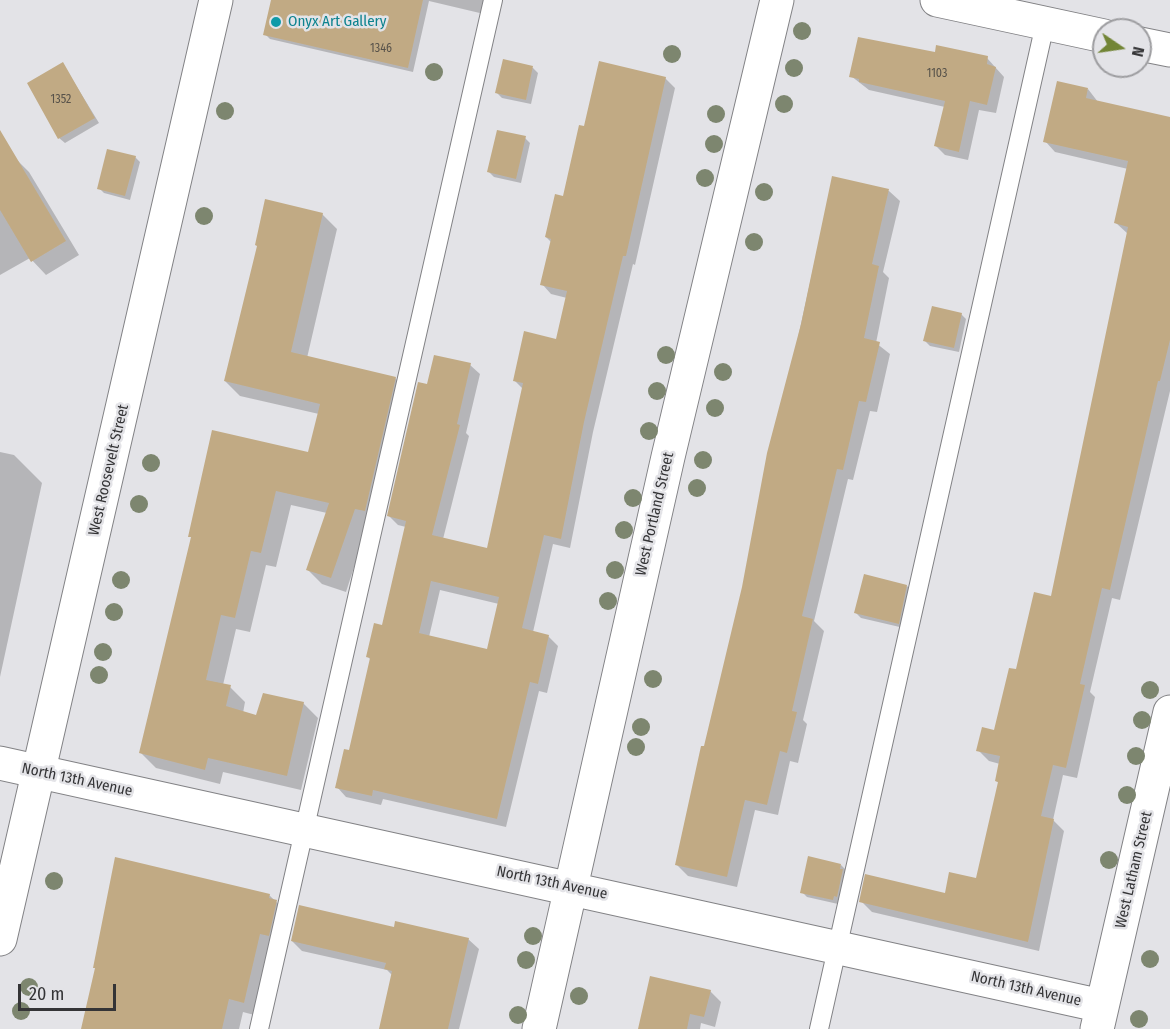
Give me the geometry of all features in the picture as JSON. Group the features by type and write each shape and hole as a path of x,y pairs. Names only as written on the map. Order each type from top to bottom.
{"street":[{"name":"West Roosevelt Street","path":"0,939 216,0"},
{"name":"West Portland Street","path":"539,1029 668,457 777,0"},
{"path":"937,0 1092,34"},
{"path":"1152,46 1170,50"},
{"name":"West Latham Street","path":"1100,1017 1170,712"},
{"name":"North 13th Avenue","path":"0,763 305,828 838,947 1100,1017"}],"lane":[{"path":"259,1029 493,0"},
{"path":"819,1029 1045,24"}],"building":[{"path":"271,0 423,0 408,68 263,35"},
{"path":"858,37 935,52 936,45 988,56 987,64 996,67 987,105 970,101 959,152 934,146 945,101 859,82 859,79 849,77"},
{"path":"503,59 533,66 526,100 495,93"},
{"path":"599,61 666,77 626,256 623,256 584,422 561,539 544,535 522,628 549,635 538,684 530,682 497,819 373,790 372,796 335,788 344,749 349,750 370,658 366,657 374,623 382,625 406,521 387,516 418,382 427,384 434,355 471,363 457,424 460,425 432,535 487,548 523,383 513,381 524,331 556,339 567,291 540,285 551,239 545,237 555,194 563,196 579,125 584,126","holes":["431,581 499,597 487,649 419,633"]},
{"path":"63,62 95,118 58,139 27,83"},
{"path":"1057,81 1088,88 1086,98 1170,117 1170,340 1160,381 1158,381 1110,590 1102,588 1080,684 1085,685 1066,768 1053,765 1041,816 1054,819 1028,942 859,902 865,874 945,893 949,872 976,878 998,782 995,781 1000,756 976,751 982,727 994,730 1009,668 1016,669 1034,592 1051,596 1128,227 1114,223 1128,161 1043,142"},
{"path":"0,130 66,241 31,262 0,210"},
{"path":"497,130 526,136 516,179 487,172"},
{"path":"107,149 136,156 125,196 97,189"},
{"path":"832,176 889,189 872,264 879,266 864,338 880,342 866,402 859,401 843,470 837,469 802,616 813,619 792,711 797,712 787,753 780,751 767,805 745,800 727,877 675,865 701,746 704,746 742,587 767,453 801,324"},
{"path":"265,199 323,213 291,352 396,377 365,511 355,509 331,578 306,570 329,503 276,491 261,553 251,551 235,618 221,615 206,680 231,685 226,706 256,715 263,693 304,702 287,776 208,758 205,770 139,753 191,537 188,537 212,430 308,452 320,404 224,381 257,246 255,245"},
{"path":"932,306 962,313 954,348 923,341"},
{"path":"864,574 907,585 899,624 854,613"},
{"path":"808,856 841,864 840,869 843,869 837,897 834,896 833,900 800,893"},
{"path":"115,857 270,894 269,898 277,900 269,936 260,934 244,1003 229,999 222,1029 81,1029 95,968 93,968"},
{"path":"299,905 394,927 395,921 469,938 448,1029 379,1029 392,971 384,969 386,963 291,941"},
{"path":"650,976 711,990 704,1017 690,1014 687,1029 638,1029"}],"place":[{"name":"Onyx Art Gallery","path":"276,22"}]}
